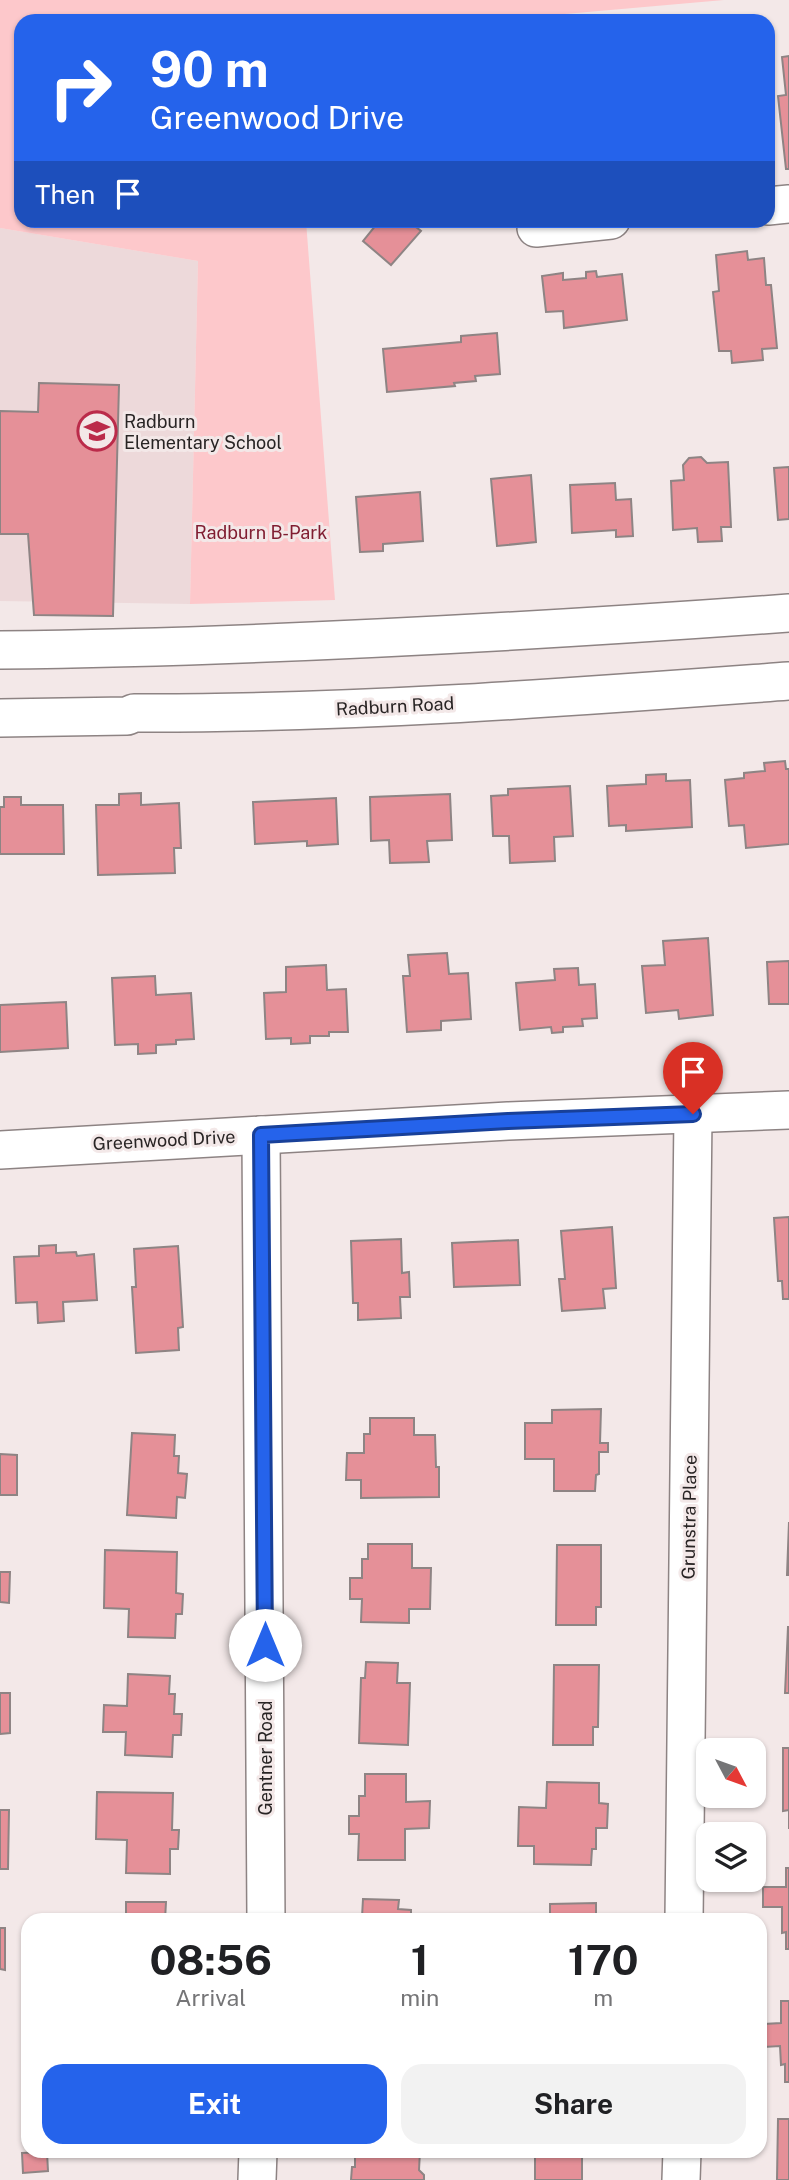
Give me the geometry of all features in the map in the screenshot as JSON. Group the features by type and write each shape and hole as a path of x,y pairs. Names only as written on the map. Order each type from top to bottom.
{"street":[{"path":"0,650 132,649 355,640 789,613"},
{"name":"Radburn Road","path":"0,718 269,712 541,698 789,681"},
{"name":"Greenwood Drive","path":"0,1150 508,1121 789,1110"},
{"name":"Grunstra Place","path":"684,1913 693,1114"},
{"name":"Gentner Road","path":"261,1135 266,1913"},
{"path":"257,2180 258,2158"},
{"path":"681,2158 681,2180"}],"shaded area":[{"name":"Radburn Elementary School","path":"0,228 198,261 190,604 0,601"}],"green space":[{"name":"Radburn B-Park","path":"0,0 724,0 565,14 14,14 14,228 307,228 335,600 190,604 198,261 0,228"}],"building":[{"path":"789,56 789,169 786,169 778,96 786,95 782,57"},
{"path":"374,228 417,228 421,231 391,265 363,241"},
{"path":"747,251 748,260 764,258 766,285 771,285 777,348 762,349 763,360 732,363 731,351 719,351 713,292 719,291 716,255"},
{"path":"596,271 597,277 622,274 627,320 564,328 563,311 546,312 542,276 563,273 563,280 586,278 586,272"},
{"path":"497,333 500,374 475,376 476,381 454,383 455,386 387,392 383,349 461,342 461,336"},
{"path":"39,383 119,385 113,616 34,615 28,534 0,534 0,411 38,412"},
{"path":"701,457 707,463 728,462 731,527 721,527 722,541 698,542 697,528 673,530 671,481 684,480 683,465 689,458"},
{"path":"789,467 789,519 778,520 774,468"},
{"path":"531,475 536,542 497,546 491,479"},
{"path":"615,483 616,500 631,499 633,536 616,537 616,530 572,533 570,485"},
{"path":"420,492 423,541 383,544 383,551 360,552 356,497"},
{"path":"785,761 786,769 789,769 789,844 746,848 744,825 729,826 725,780 744,778 744,773 765,771 764,763"},
{"path":"666,774 666,781 690,780 692,827 626,831 626,825 609,826 607,786 646,784 646,775"},
{"path":"570,786 573,836 554,837 555,861 510,863 509,836 493,836 491,796 508,795 508,789"},
{"path":"141,793 141,805 179,803 181,848 174,848 175,873 98,875 96,805 119,805 119,794"},
{"path":"450,794 452,840 427,841 429,862 390,863 389,840 371,841 370,797"},
{"path":"4,797 21,797 21,805 63,805 64,854 0,854 0,807 4,807"},
{"path":"336,798 338,844 307,846 307,841 255,844 253,802"},
{"path":"708,938 713,1015 679,1019 678,1010 646,1013 642,966 665,965 663,941"},
{"path":"447,953 449,974 468,973 471,1019 441,1021 441,1030 407,1032 403,976 410,976 408,955"},
{"path":"789,961 789,1004 769,1004 767,962"},
{"path":"326,965 327,990 346,989 348,1032 310,1036 310,1043 291,1044 291,1038 266,1039 264,993 286,992 286,967"},
{"path":"578,968 579,985 595,984 597,1018 582,1019 583,1026 563,1027 563,1032 552,1033 551,1027 520,1030 516,983 555,980 554,969"},
{"path":"155,976 156,995 191,993 194,1039 176,1040 176,1044 156,1045 156,1053 138,1054 138,1044 115,1045 112,978"},
{"path":"66,1002 68,1048 0,1052 0,1005"},
{"path":"789,1217 789,1299 783,1299 782,1281 778,1281 774,1218"},
{"path":"612,1227 616,1288 603,1289 605,1308 562,1311 559,1279 565,1279 561,1231"},
{"path":"401,1239 402,1273 409,1272 410,1297 400,1297 401,1318 358,1320 358,1303 353,1303 351,1241"},
{"path":"518,1240 520,1285 454,1287 452,1243"},
{"path":"56,1245 56,1253 76,1252 77,1256 94,1254 97,1300 63,1302 64,1321 38,1323 37,1302 16,1303 14,1257 39,1256 39,1246"},
{"path":"178,1246 183,1327 178,1328 179,1350 136,1353 132,1287 136,1287 134,1249"},
{"path":"601,1409 600,1443 608,1443 608,1452 599,1452 599,1474 596,1475 595,1491 554,1491 554,1459 525,1459 525,1423 552,1423 552,1410"},
{"path":"370,1418 414,1418 414,1435 435,1435 439,1497 361,1498 361,1480 346,1480 347,1453 364,1453 364,1434 370,1434"},
{"path":"132,1433 175,1435 174,1456 179,1456 178,1473 187,1474 185,1498 177,1497 176,1518 127,1515"},
{"path":"0,1454 17,1455 17,1495 0,1495"},
{"path":"789,1522 789,1575 787,1575"},
{"path":"368,1544 412,1544 412,1568 431,1568 430,1609 409,1609 409,1623 361,1622 362,1599 350,1599 350,1578 362,1578 362,1559 368,1559"},
{"path":"557,1545 601,1545 601,1607 596,1607 596,1625 556,1625"},
{"path":"105,1550 177,1552 176,1593 183,1594 182,1614 176,1614 175,1638 128,1637 129,1609 104,1608"},
{"path":"0,1572 10,1572 9,1603 0,1602"},
{"path":"788,1627 789,1693 785,1693"},
{"path":"366,1662 398,1663 397,1683 410,1683 408,1745 359,1743 361,1678 365,1678"},
{"path":"554,1665 599,1665 598,1727 593,1727 593,1745 553,1745"},
{"path":"128,1674 170,1676 169,1694 175,1694 174,1714 182,1714 181,1735 173,1735 172,1757 125,1755 126,1732 103,1732 104,1705 127,1706"},
{"path":"0,1693 10,1693 10,1733 0,1734"},
{"path":"783,1748 789,1748 789,1810 783,1811"},
{"path":"365,1774 406,1774 406,1802 430,1801 429,1828 405,1829 405,1860 358,1860 359,1834 349,1834 349,1816 359,1816 359,1796 365,1796"},
{"path":"547,1782 599,1783 599,1803 608,1804 607,1828 596,1828 596,1849 592,1849 591,1865 534,1864 534,1846 518,1846 519,1807 546,1808"},
{"path":"97,1792 173,1793 172,1830 179,1830 178,1849 170,1849 170,1874 126,1873 127,1840 96,1839"},
{"path":"0,1810 9,1810 8,1869 0,1869"},
{"path":"786,1868 789,1868 789,1949 786,1949 786,1932 782,1933 782,1907 763,1907 763,1892 766,1892 766,1887 786,1887"},
{"path":"363,1899 399,1900 398,1909 411,1910 411,1913 362,1913"},
{"path":"126,1902 166,1902 165,1913 126,1913"},
{"path":"596,1903 596,1913 550,1913 550,1904"},
{"path":"0,1928 5,1928 5,1970 0,1969"},
{"path":"781,2001 789,2001 789,2082 785,2082 785,2064 781,2065 780,2046 767,2047 767,2024 781,2023"},
{"path":"778,2119 789,2119 789,2180 777,2180"},
{"path":"22,2158 47,2158 48,2171 23,2173"},
{"path":"355,2158 420,2158 419,2170 424,2175 424,2180 351,2180 352,2167 355,2167"},
{"path":"535,2158 582,2158 582,2180 535,2180"}],"place":[{"name":"Radburn Elementary School","path":"97,431"}],"route":[{"path":"265,1645 261,1135 693,1114"}]}
